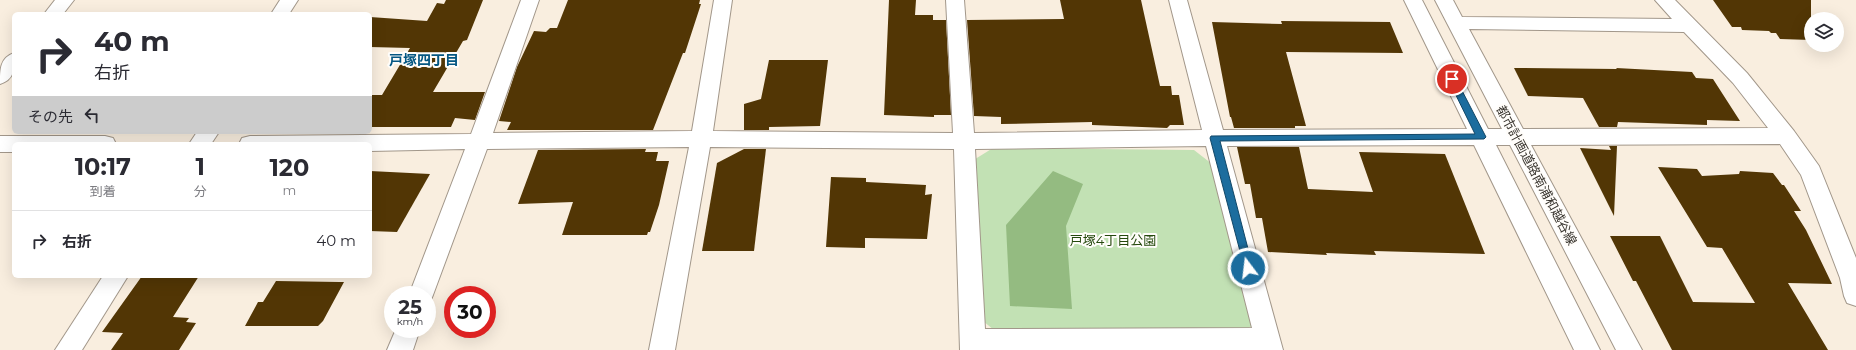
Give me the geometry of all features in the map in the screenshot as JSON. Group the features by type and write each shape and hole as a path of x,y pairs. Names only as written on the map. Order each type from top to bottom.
{"street":[{"path":"55,12 65,0"},
{"path":"281,12 289,0"},
{"path":"424,286 479,142 530,0"},
{"path":"662,350 701,139 723,0"},
{"path":"955,0 964,141 973,345 1268,345 1178,0"},
{"path":"1413,0 1587,350"},
{"name":"都市計画道路南浦和越谷線","path":"1444,0 1629,350"},
{"path":"1664,0 1740,78 1786,136 1811,172 1852,278 1856,296"},
{"path":"1456,23 1688,26"},
{"path":"0,77 12,62"},
{"path":"372,143 701,139 964,141 1214,138 1786,136"},
{"path":"0,144 12,144"},
{"path":"68,350 115,278"},
{"path":"400,350 405,338"}],"green space":[{"name":"戸塚4丁目公園","path":"993,148 1194,150 1212,164 1254,324 1244,332 994,330 983,321 972,161"},
{"path":"1053,171 1083,184 1066,226 1072,309 1010,306 1006,225"}],"building":[{"path":"446,0 483,0 467,40 463,41 433,92 485,92 475,120 455,118 451,127 372,127 372,95 382,95 410,48 372,47 372,17 427,21 437,3 444,4"},
{"path":"568,0 700,0 699,4 701,4 685,53 683,53 653,130 507,130 511,122 499,121 517,67 534,31 546,32 550,28 557,28"},
{"path":"889,0 916,0 915,15 933,15 933,20 946,20 951,115 934,115 934,117 884,115"},
{"path":"1060,0 1141,0 1160,86 1171,86 1172,95 1179,95 1184,125 1170,125 1167,128 1092,125 1092,122 1001,124 1001,117 974,116 967,20 1064,19"},
{"path":"1713,0 1811,0 1811,12 1804,12 1804,40 1780,39 1776,33 1771,33 1769,31 1742,30 1741,27 1732,27"},
{"path":"1281,21 1390,22 1403,53 1286,52 1306,126 1295,126 1295,128 1234,128 1230,117 1212,22 1282,24"},
{"path":"769,60 828,60 820,126 769,127 769,130 744,130 744,104 761,99"},
{"path":"1514,68 1617,69 1616,68 1692,72 1696,78 1713,79 1740,121 1707,120 1707,125 1618,122 1617,127 1599,127 1583,98 1528,96"},
{"path":"1609,146 1617,146 1614,216 1580,148 1611,150"},
{"path":"1237,147 1299,147 1308,189 1373,192 1359,152 1445,154 1485,254 1374,251 1376,255 1326,253 1327,255 1268,252 1262,218 1256,218 1250,184 1245,184"},
{"path":"646,149 645,152 658,152 656,161 669,161 659,205 650,232 648,232 647,235 562,235 573,202 518,204 538,150"},
{"path":"744,149 766,149 754,251 702,251 717,163"},
{"path":"1658,167 1697,169 1702,176 1739,174 1740,171 1773,173 1782,185 1784,185 1801,211 1794,211 1806,230 1832,284 1788,283 1828,350 1672,350 1636,281 1633,281 1610,236 1660,236 1693,302 1755,303 1722,248 1707,247"},
{"path":"372,171 430,174 397,232 372,231"},
{"path":"831,177 866,178 866,182 926,185 925,195 932,194 927,239 865,238 865,248 826,247"},
{"path":"141,278 198,278 173,317 189,318 186,322 196,323 179,350 111,350 123,333 102,332"},
{"path":"276,281 344,282 323,321 318,326 245,326 258,302 263,302"}],"district":[{"name":"戸塚四丁目","path":"424,60"}],"route":[{"path":"1248,268 1214,138 1481,137 1452,79"}]}
